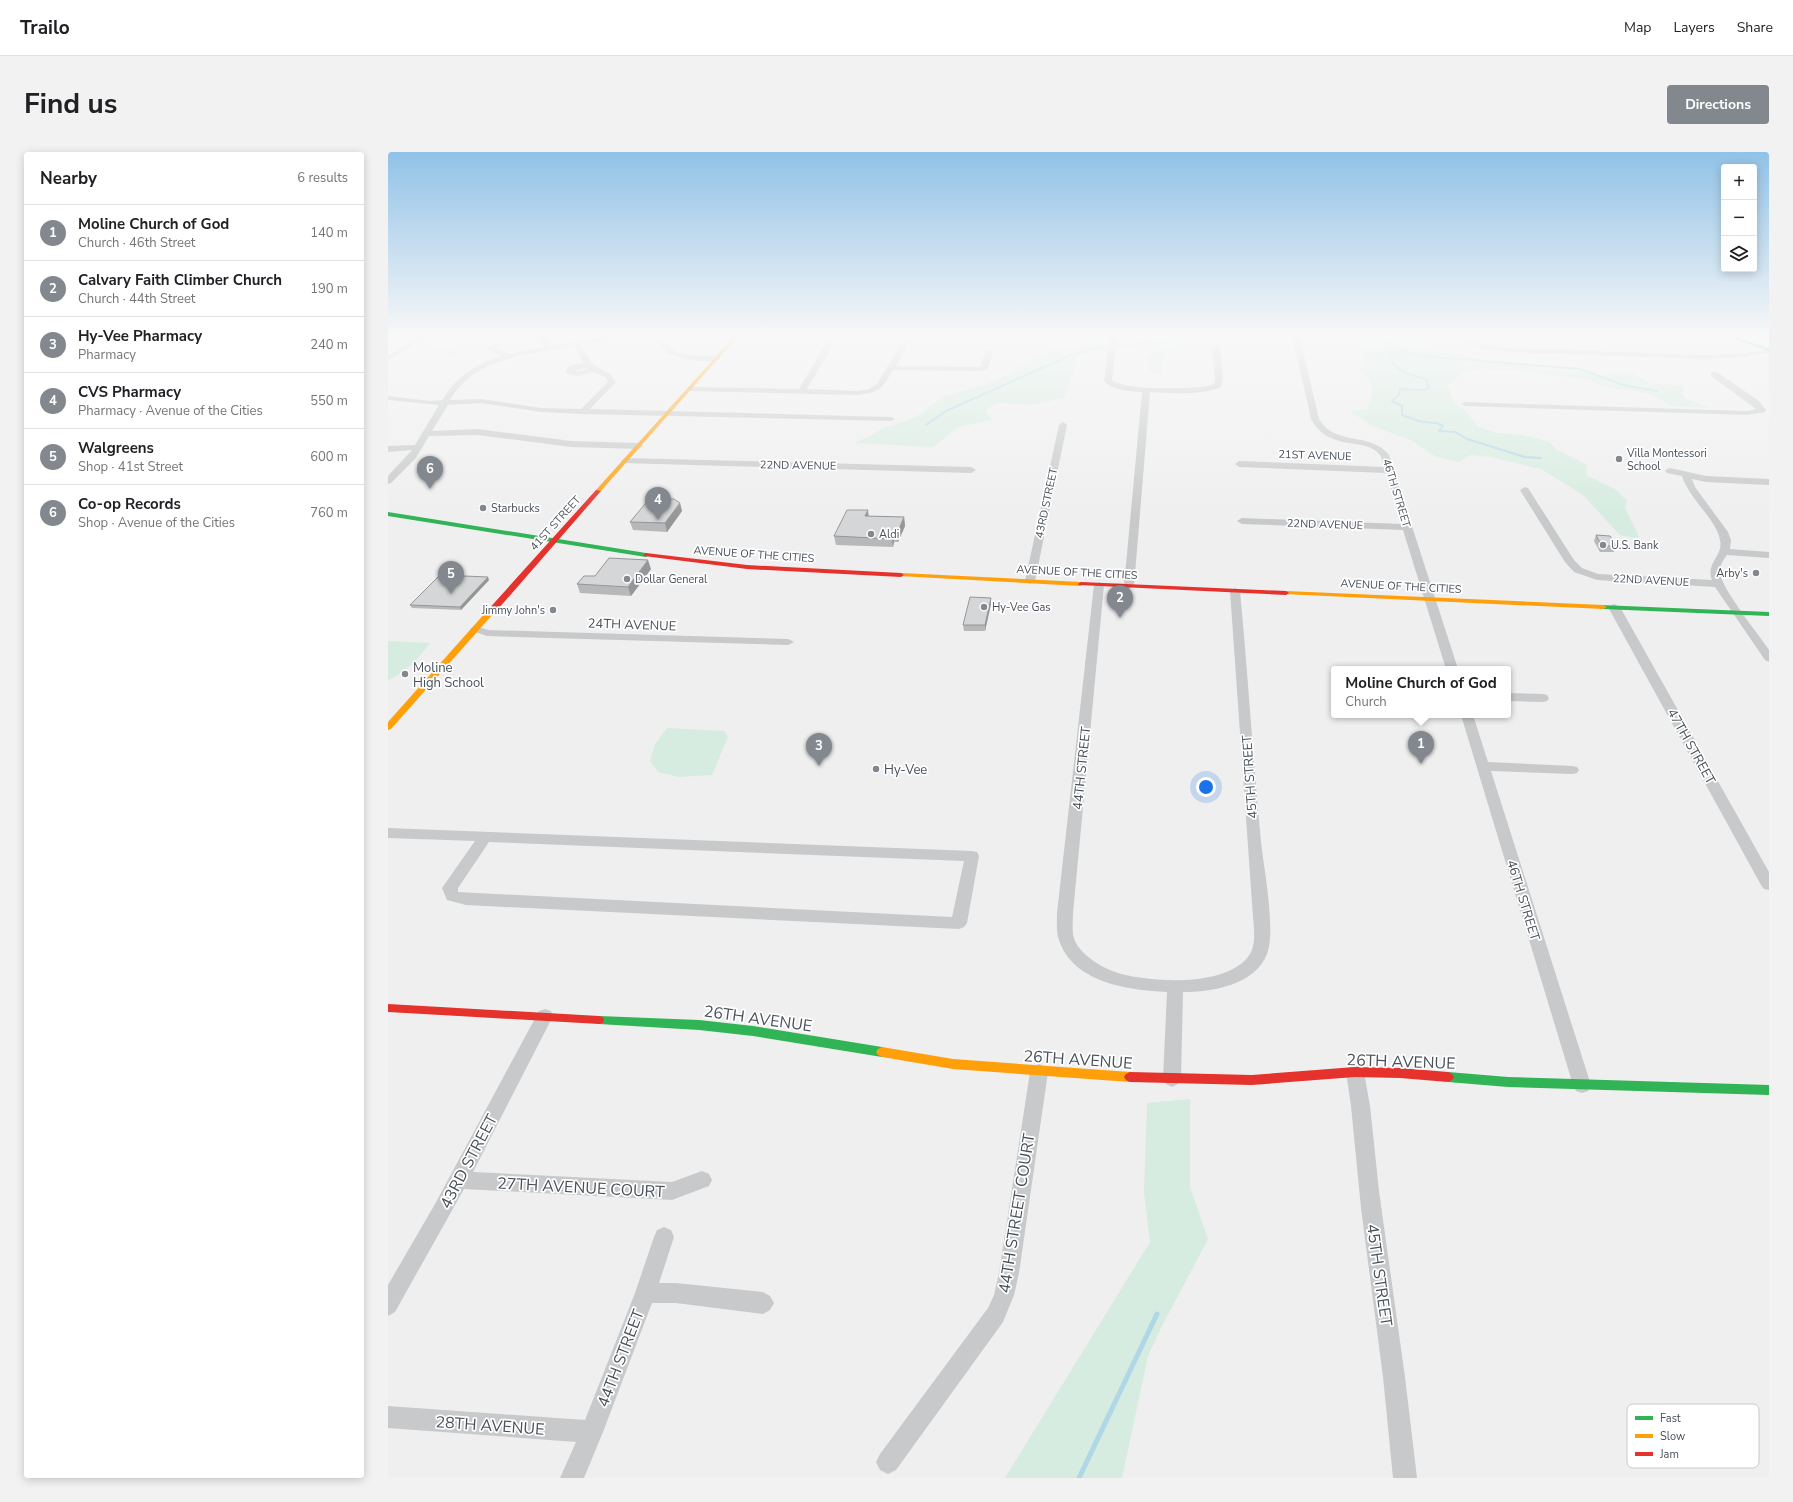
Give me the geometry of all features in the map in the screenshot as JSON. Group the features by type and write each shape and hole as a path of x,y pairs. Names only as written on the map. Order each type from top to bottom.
{"street":[{"path":"388,481 402,468 418,447 447,396"},
{"path":"582,412 599,396"},
{"name":"41ST STREET","path":"388,727 684,396"},
{"path":"1129,586 1145,396"},
{"name":"46TH STREET","path":"1309,396 1318,426 1337,437 1382,451 1385,455 1451,666"},
{"path":"1465,404 1747,413 1761,412 1762,409 1746,396"},
{"path":"388,398 430,403 481,401 541,410 582,412 891,419"},
{"path":"1756,403 1769,403"},
{"name":"43RD STREET","path":"1030,581 1063,425"},
{"path":"426,434 478,432 571,444 639,446"},
{"path":"388,449 418,447"},
{"name":"22ND AVENUE","path":"625,461 971,470"},
{"name":"21ST AVENUE","path":"1239,464 1390,470"},
{"path":"1670,471 1686,475 1729,481 1769,482"},
{"path":"1686,475 1690,487 1723,532 1727,544 1725,552 1716,568 1715,573 1719,584 1769,658"},
{"name":"22ND AVENUE","path":"1525,490 1570,562 1578,570 1584,573 1597,577 1719,584"},
{"name":"AVENUE OF THE CITIES","path":"388,514 554,542 661,558 747,567 1234,591 1769,614"},
{"name":"22ND AVENUE","path":"1242,521 1407,527"},
{"path":"1725,552 1769,556"},
{"name":"44TH STREET","path":"1099,584 1066,913 1066,936 1073,951 1093,968 1113,978 1138,983 1175,986"},
{"name":"45TH STREET","path":"1175,986 1210,985 1222,981 1245,970 1259,954 1261,945 1243,683 1234,591"},
{"name":"47TH STREET","path":"1614,607 1769,885"},
{"name":"24TH AVENUE","path":"476,629 487,633 788,642"},
{"path":"1511,697 1543,698"},
{"name":"46TH STREET","path":"1468,718 1582,1085"},
{"path":"1483,766 1572,770"},
{"path":"388,833 486,836 972,856 959,923 466,899 452,896 450,888 486,836"},
{"path":"1172,1079 1175,986"},
{"name":"26TH AVENUE","path":"388,1008 667,1022 753,1031 953,1064 1039,1072 1121,1077 1258,1080 1355,1072 1400,1073 1508,1082 1769,1090"},
{"name":"43RD STREET","path":"388,1306 458,1180 545,1016"},
{"name":"44TH STREET COURT","path":"888,1462 996,1315 1004,1296 1010,1266 1039,1072"},
{"name":"45TH STREET","path":"1355,1072 1359,1095 1370,1202 1401,1434 1405,1478"},
{"name":"27TH AVENUE COURT","path":"458,1180 672,1192 702,1180"},
{"name":"44TH STREET","path":"572,1478 592,1432 645,1293 664,1237"},
{"path":"645,1293 676,1293 763,1303"},
{"name":"28TH AVENUE","path":"388,1417 592,1432"}],"green space":[{"path":"944,396 1066,396 1065,398 1030,405 997,403 985,410 992,420 958,427 933,447 853,443 871,436 884,427 895,425 919,415"},
{"path":"1452,396 1454,403 1467,412 1478,427 1498,433 1522,435 1549,442 1557,450 1587,465 1586,475 1615,489 1627,501 1625,508 1640,539 1620,535 1583,495 1541,469 1491,457 1470,455 1459,462 1435,456 1412,441 1373,426 1349,411 1368,409 1371,397"},
{"path":"1653,396 1683,396 1687,399 1710,408 1672,406"},
{"path":"388,641 430,643 411,664 388,680"},
{"path":"667,728 724,731 728,737 712,775 679,777 658,772 650,761 655,744"},
{"path":"1190,1099 1190,1187 1208,1239 1161,1328 1148,1356 1122,1478 1005,1478 1150,1242 1144,1192 1147,1103"}],"building":[{"path":"650,498 674,499 680,503 665,523 630,522"},
{"path":"847,510 868,510 865,516 904,517 897,534 893,533 892,539 834,536"},
{"path":"1596,535 1610,536 1616,546 1602,546"},
{"path":"609,558 648,560 628,587 577,584 584,576 595,576"},
{"path":"440,575 488,577 460,607 410,605"},
{"path":"970,597 991,598 985,625 963,625"}],"waterway":[{"path":"926,425 946,411 980,396"},
{"path":"1398,396 1392,401 1402,406 1402,415 1422,422 1437,423 1443,426 1439,431 1455,432 1467,439 1525,457 1541,458"},
{"path":"1079,1478 1157,1314"}],"traffic: fast":[{"path":"388,514 646,555"},
{"path":"1603,607 1769,614"},
{"path":"599,1020 699,1025 753,1031 882,1052"},
{"path":"1448,1077 1508,1082 1769,1090"}],"traffic: slow":[{"path":"598,491 683,396"},
{"path":"901,575 1081,584"},
{"path":"1286,593 1603,607"},
{"path":"388,727 489,614"},
{"path":"882,1052 953,1064 1130,1077"}],"traffic: jam":[{"path":"489,614 598,491"},
{"path":"646,555 747,567 901,575"},
{"path":"1081,584 1286,593"},
{"path":"388,1008 599,1020"},
{"path":"1130,1077 1252,1080 1355,1072 1400,1073 1448,1077"}],"place":[{"name":"Villa Montessori School","path":"1619,459"},
{"name":"Co-op Records","path":"430,489"},
{"name":"Starbucks","path":"483,508"},
{"name":"CVS Pharmacy","path":"658,520"},
{"name":"Aldi","path":"871,534"},
{"name":"U.S. Bank","path":"1603,545"},
{"name":"Arby's","path":"1756,573"},
{"name":"Dollar General","path":"627,579"},
{"name":"Walgreens","path":"451,594"},
{"name":"Hy-Vee Gas","path":"984,607"},
{"name":"Jimmy John's","path":"553,610"},
{"name":"Calvary Faith Climber Church","path":"1120,618"},
{"name":"Moline High School","path":"405,674"},
{"name":"Moline Church of God","path":"1421,764"},
{"name":"Hy-Vee Pharmacy","path":"819,766"},
{"name":"Hy-Vee","path":"876,769"}]}
